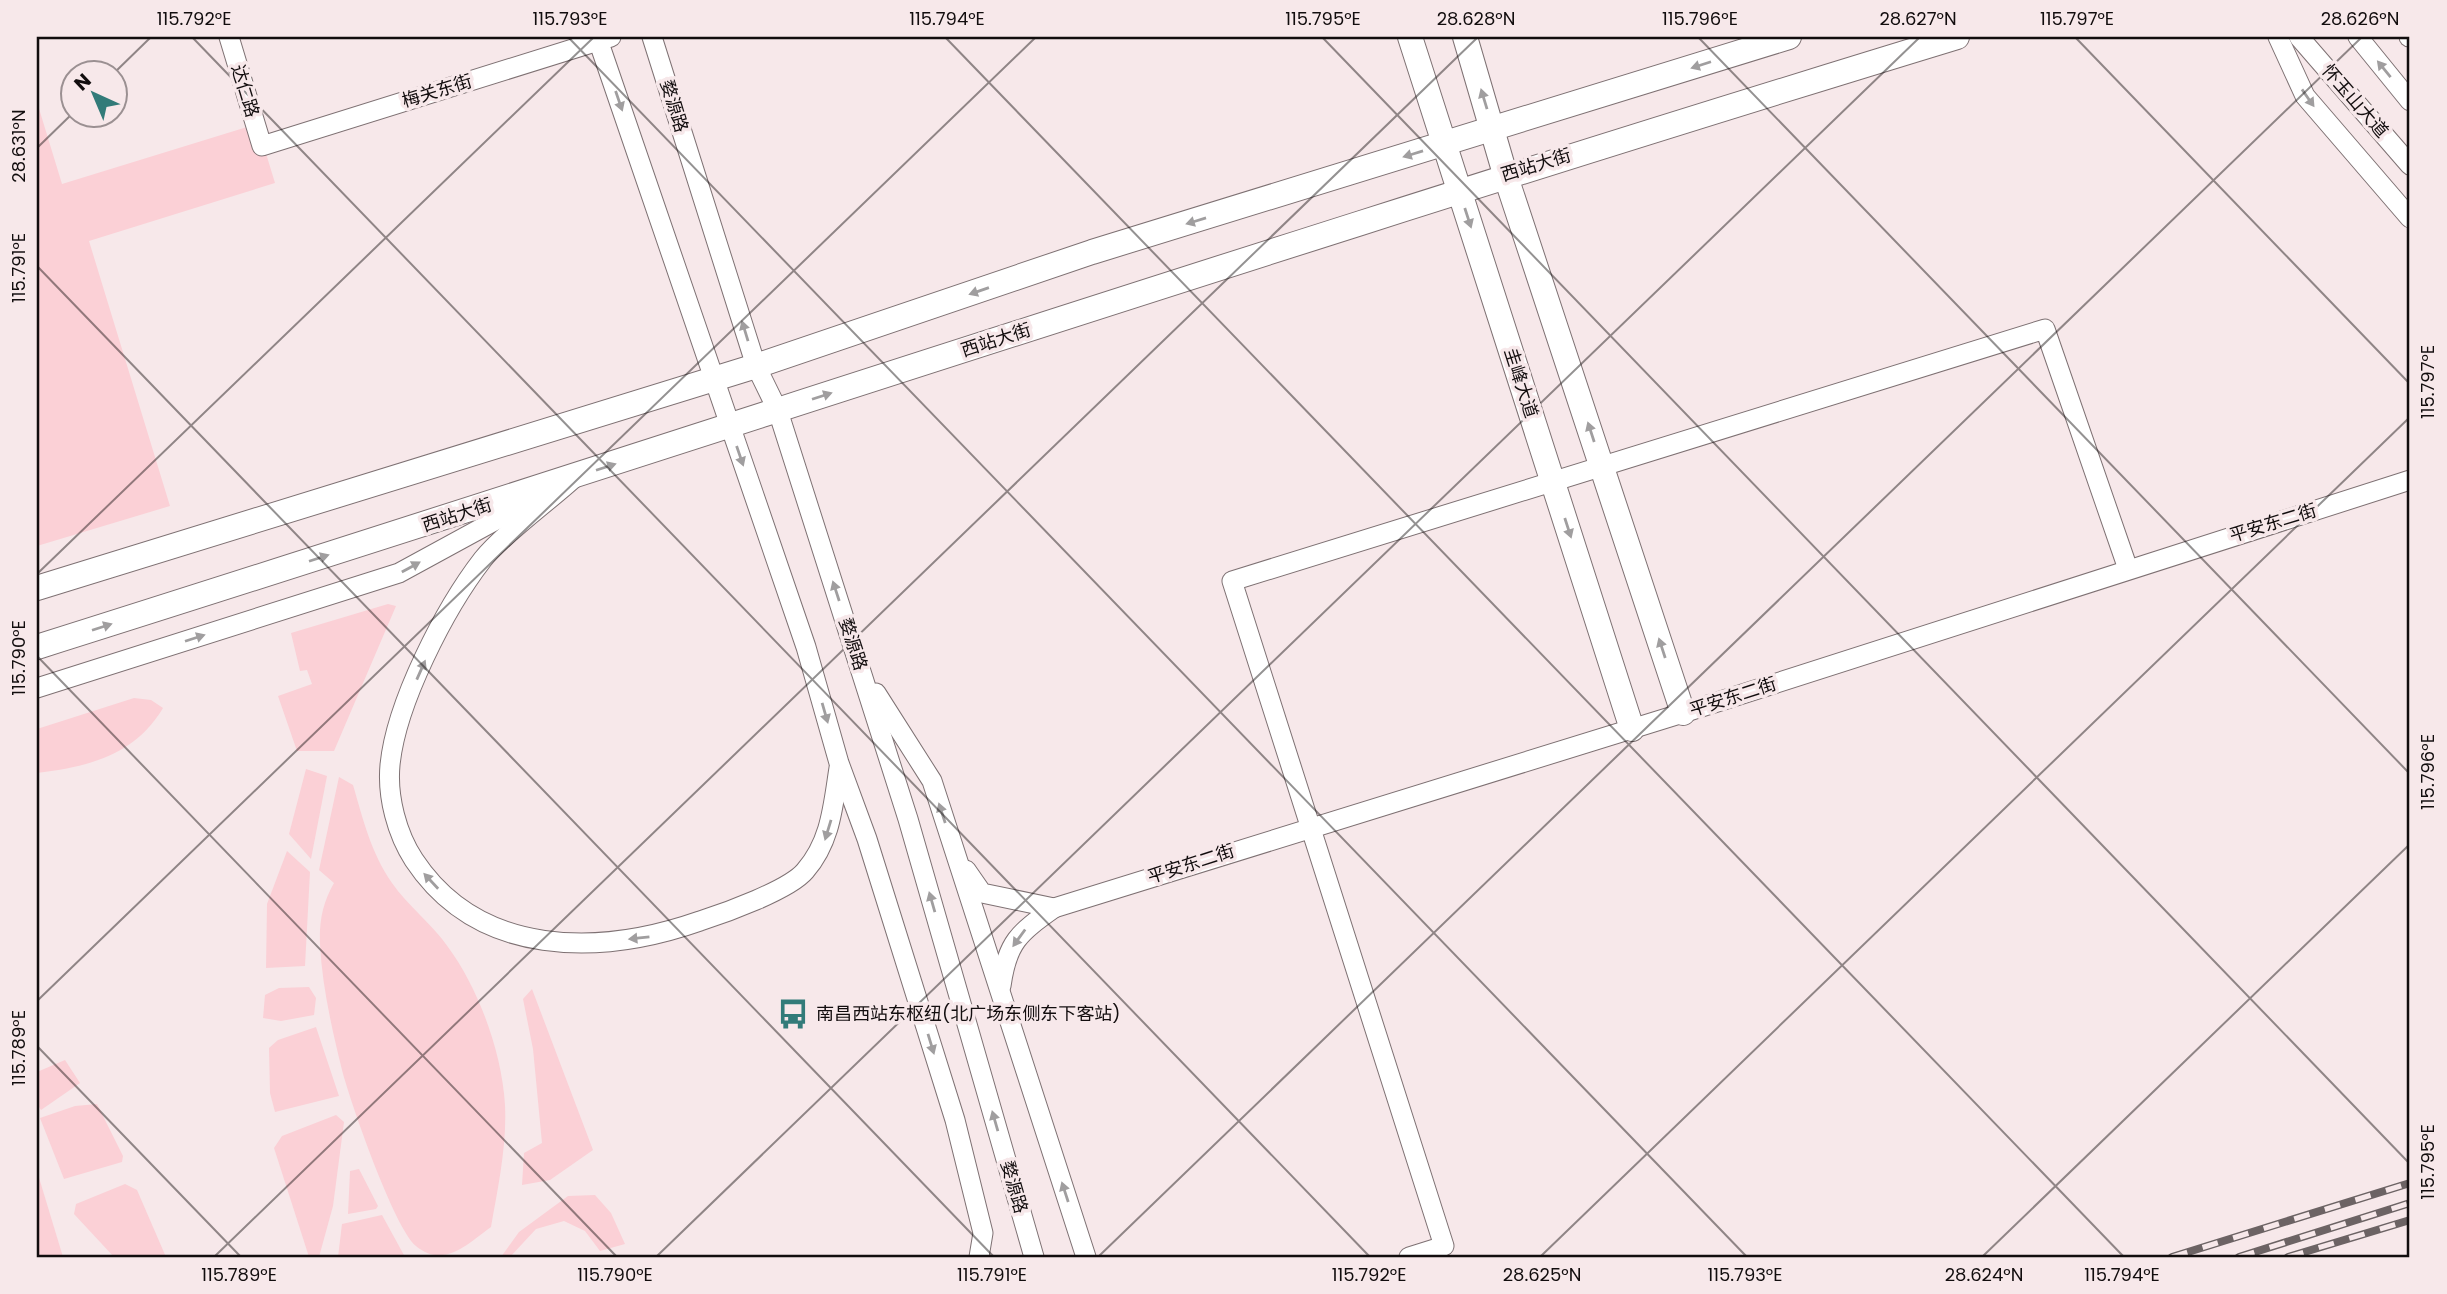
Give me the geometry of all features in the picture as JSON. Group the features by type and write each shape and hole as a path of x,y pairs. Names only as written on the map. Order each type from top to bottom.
{"main road":[{"name":"圭峰大道","path":"1410,37 1632,729"},
{"path":"1465,37 1505,174 1684,713"},
{"path":"37,588 756,366 1092,253 1789,37"},
{"name":"西站大街","path":"37,647 576,477 1505,174 1957,37"}],"street":[{"name":"达仁路","path":"229,37 262,146"},
{"name":"婺源路","path":"652,37 756,366 778,411 862,671 912,833 1034,1257"},
{"path":"2278,37 2305,96 2410,218"},
{"name":"怀玉山大道","path":"2300,37 2410,165"},
{"path":"2358,37 2410,101"},
{"name":"梅关东街","path":"262,146 602,38"},
{"path":"602,38 806,647 839,763 867,839 970,1174 983,1233 979,1257"},
{"path":"1409,1257 1444,1245 1232,581 2045,329 2128,569"},
{"path":"576,477 484,558 441,624 402,713 390,765 393,810 404,845 427,879 465,914 519,937 574,944 660,936 747,904 804,873 829,834 839,763"},
{"path":"37,688 399,573 576,477"},
{"name":"平安东二街","path":"1054,908 1684,713 2410,480"},
{"path":"862,671 932,781 1086,1257"},
{"path":"955,855 982,893 1054,908"},
{"path":"1000,992 1005,957 1026,928 1054,908"}],"shaded area":[{"path":"37,102 62,184 257,124 275,183 89,241 170,506 37,546"},
{"path":"388,604 396,606 334,751 297,751 278,696 312,684 307,670 300,671 291,633"},
{"path":"134,698 151,700 163,708 139,737 109,756 92,762 37,773 37,729"},
{"path":"306,769 327,776 311,859 289,834"},
{"path":"339,777 353,785 368,835 385,872 398,891 442,939 470,982 487,1022 499,1064 505,1105 505,1136 491,1227 465,1246 443,1255 433,1255 416,1246 396,1215 354,1108 331,1023 321,960 320,927 327,897 334,883 319,870"},
{"path":"287,851 310,872 305,966 266,968 267,904"},
{"path":"309,987 316,998 314,1015 281,1021 263,1018 265,995 279,988"},
{"path":"532,989 593,1150 550,1180 522,1185 524,1153 542,1143 533,1049 523,999"},
{"path":"316,1027 339,1096 275,1112 270,1093 269,1048 278,1040"},
{"path":"65,1060 80,1083 41,1110 37,1104 37,1072"},
{"path":"97,1104 123,1156 122,1162 64,1179 40,1118 75,1106"},
{"path":"336,1115 344,1122 333,1206 319,1257 309,1257 274,1148 282,1136"},
{"path":"359,1169 378,1206 376,1209 348,1214 350,1171"},
{"path":"37,1171 63,1257 37,1257"},
{"path":"125,1184 137,1190 166,1257 114,1257 74,1214 76,1204"},
{"path":"595,1195 611,1213 625,1244 600,1251 585,1231 564,1221 536,1229 510,1257 501,1257 519,1232 568,1196"},
{"path":"382,1215 405,1257 338,1257 342,1224"}],"railway":[{"path":"2172,1257 2410,1183"},
{"path":"2239,1257 2410,1203"},
{"path":"2288,1257 2410,1220"}],"place":[{"name":"南昌西站东枢纽(北广场东侧东下客站)","path":"793,1014"}]}
